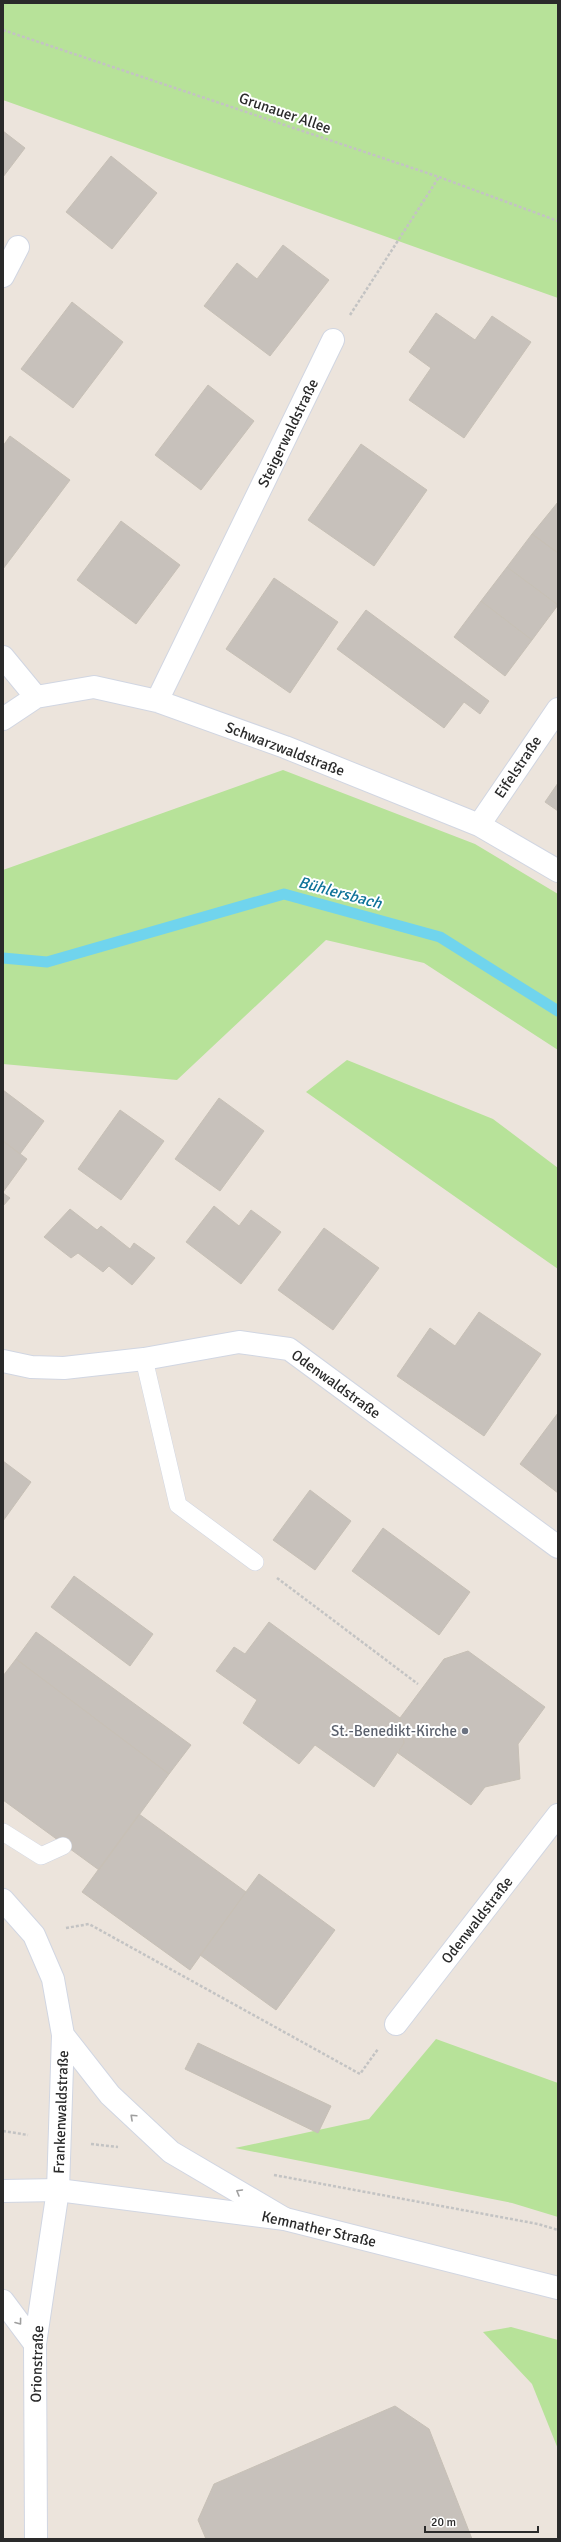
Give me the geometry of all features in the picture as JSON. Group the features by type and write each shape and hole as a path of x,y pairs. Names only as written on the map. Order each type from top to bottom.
{"street":[{"path":"3,276 18,247"},
{"name":"Steigerwaldstraße","path":"157,701 333,340"},
{"path":"3,657 36,697"},
{"name":"Schwarzwaldstraße","path":"3,719 36,697 94,687 157,701 285,747 479,825 558,871"},
{"name":"Eifelstraße","path":"479,825 558,709"},
{"name":"Odenwaldstraße","path":"3,1361 31,1367 64,1368 144,1359 239,1342 289,1349 558,1547"},
{"name":"Odenwaldstraße","path":"396,2024 558,1815"},
{"name":"Frankenwaldstraße","path":"3,1900 34,1934 53,1979 63,2035 61,2140 58,2190"},
{"name":"Frankenwaldstraße","path":"63,2035 110,2095 171,2152 285,2219"},
{"name":"Kemnather Straße","path":"3,2191 58,2190 285,2219 558,2288"},
{"name":"Orionstraße","path":"36,2539 35,2344 58,2190"},
{"path":"3,2301 35,2344"}],"lane":[{"path":"144,1359 178,1505 255,1562"},
{"path":"3,1832 41,1856 63,1846"}],"path":[{"name":"Grunauer Allee","path":"3,30 439,177 558,221"},
{"path":"333,340 439,177"},
{"path":"255,1562 418,1684"},
{"path":"34,1934 89,1924 360,2074 396,2024"},
{"path":"61,2140 124,2147"},
{"path":"268,2173 538,2224 558,2230"}],"green space":[{"path":"3,3 558,3 558,298 3,100"},
{"path":"283,770 475,844 558,894 558,1050 424,963 326,940 177,1080 3,1064 3,870"},
{"path":"347,1060 493,1119 558,1168 558,1269 306,1092"},
{"path":"436,2039 558,2083 558,2217 512,2203 235,2148 369,2119"},
{"path":"511,2327 558,2340 558,2449 532,2384 483,2332"}],"building":[{"path":"3,131 25,148 3,177"},
{"path":"111,156 157,193 112,249 66,212"},
{"path":"283,245 329,280 270,356 204,306 237,263 257,279"},
{"path":"72,302 123,342 73,408 21,369"},
{"path":"436,313 475,340 492,316 531,342 464,438 409,400 431,368 409,352"},
{"path":"208,385 254,421 201,490 155,455"},
{"path":"10,436 70,480 3,569 3,446"},
{"path":"361,444 427,490 374,566 308,520"},
{"path":"558,502 558,553 532,534"},
{"path":"121,521 180,565 136,624 77,580"},
{"path":"532,534 558,553 558,605 507,567"},
{"path":"507,567 558,605 532,640 481,601"},
{"path":"274,578 338,622 290,693 226,649"},
{"path":"481,601 532,640 505,676 454,637"},
{"path":"366,610 489,701 480,714 464,702 444,728 337,649"},
{"path":"558,783 558,811 545,802"},
{"path":"3,1090 44,1121 20,1154 3,1141"},
{"path":"219,1098 264,1131 220,1191 175,1159"},
{"path":"120,1110 164,1141 121,1200 78,1169"},
{"path":"3,1141 27,1159 3,1192"},
{"path":"3,1193 10,1198 3,1206"},
{"path":"214,1206 239,1226 251,1210 281,1232 241,1284 186,1242"},
{"path":"70,1209 97,1230 101,1226 130,1249 134,1243 155,1258 132,1285 109,1266 103,1272 78,1253 71,1258 44,1237"},
{"path":"324,1228 379,1268 333,1330 278,1290"},
{"path":"479,1312 541,1354 484,1436 397,1376 430,1328 455,1346"},
{"path":"558,1413 558,1493 520,1464"},
{"path":"3,1461 31,1482 3,1521"},
{"path":"310,1490 351,1521 315,1570 273,1540"},
{"path":"383,1528 470,1592 439,1635 352,1571"},
{"path":"74,1576 153,1634 130,1666 51,1607"},
{"path":"269,1622 400,1718 404,1743 374,1787 315,1745 299,1764 243,1723 257,1700 216,1671 234,1647 245,1654"},
{"path":"36,1632 191,1745 169,1774 16,1659"},
{"name":"St.-Benedikt-Kirche","path":"468,1651 545,1707 518,1744 520,1779 485,1787 471,1805 398,1753 404,1743 400,1718 444,1659"},
{"path":"16,1659 169,1774 99,1870 3,1800 3,1676"},
{"path":"139,1814 246,1892 190,1970 82,1892"},
{"path":"259,1874 335,1930 276,2010 200,1955"},
{"path":"198,2043 331,2106 318,2133 185,2069"},
{"path":"395,2406 429,2429 472,2539 206,2539 198,2520 214,2484"}],"waterway":[{"name":"Bühlersbach","path":"3,958 47,962 284,894 440,937 558,1011"}],"place":[{"name":"St.-Benedikt-Kirche","path":"465,1731"}]}
